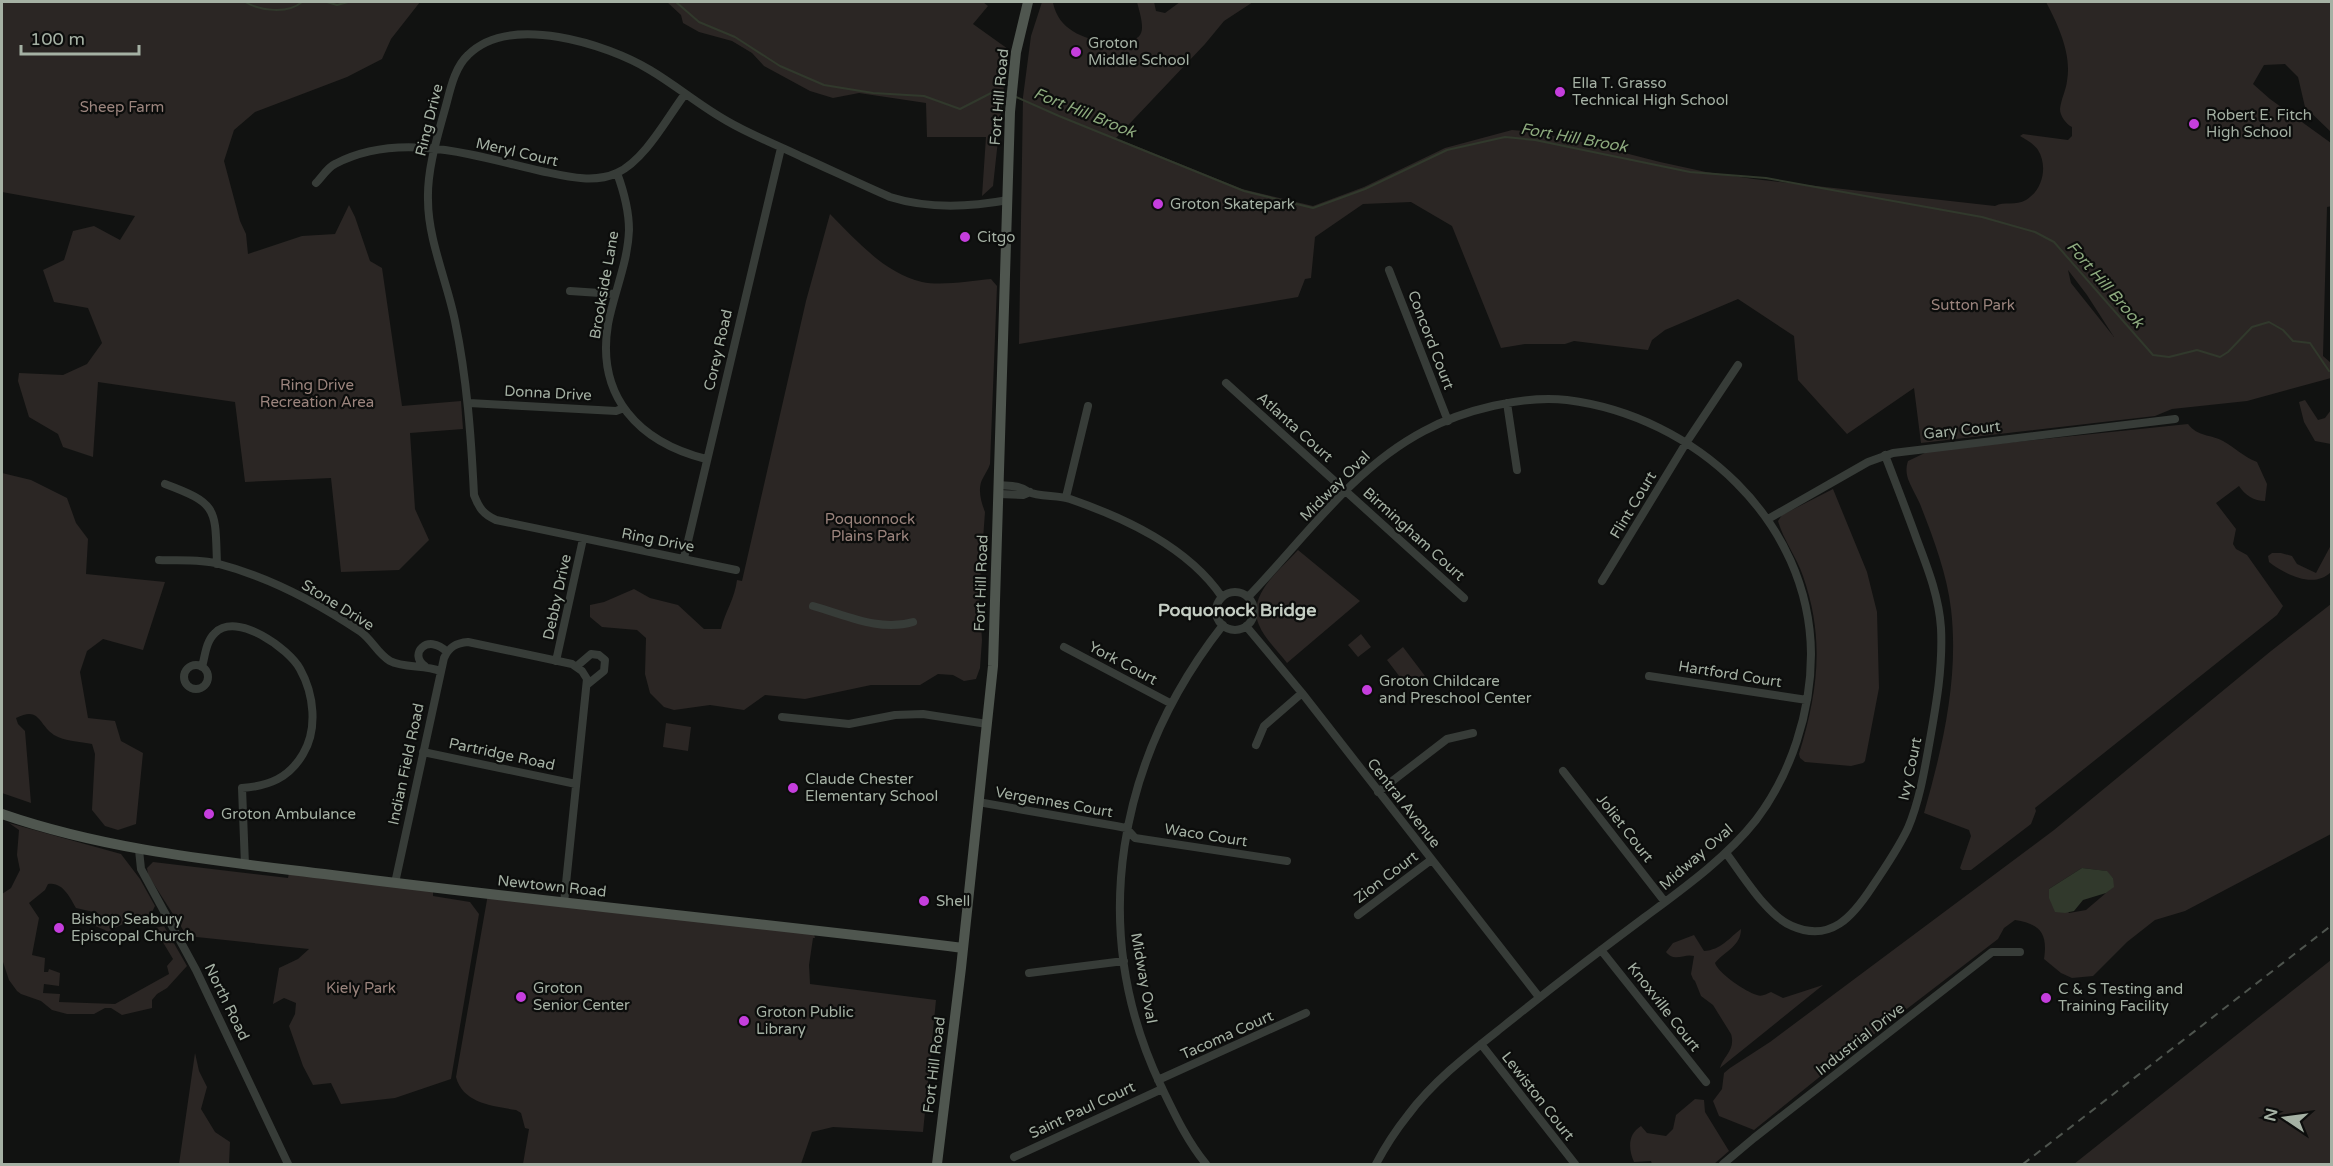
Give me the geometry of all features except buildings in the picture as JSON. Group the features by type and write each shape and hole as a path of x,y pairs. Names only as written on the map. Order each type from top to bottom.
{"main road":[{"name":"Fort Hill Road","path":"938,1164 994,648 1011,104 1018,41 1028,2"},
{"path":"2,814 57,831 139,850"},
{"name":"Newtown Road","path":"139,850 395,883 963,948"}],"street":[{"name":"Ring Drive","path":"736,570 496,520 486,515 478,507 474,495 469,403 463,357 449,294 430,228 428,200 429,175 453,80 467,55 486,42 507,35 532,34 555,37 607,50 650,70 728,121 876,191 905,201 950,206 1008,200"},
{"path":"617,173 641,153 685,94"},
{"name":"Meryl Court","path":"316,183 333,164 356,156 403,147 436,148 578,178 603,177 617,173"},
{"name":"Corey Road","path":"684,558 781,148"},
{"name":"Brookside Lane","path":"617,173 629,213 629,233 606,339 613,385 624,408 636,423 656,439 674,449 706,459"},
{"name":"Concord Court","path":"1389,270 1448,421"},
{"path":"570,291 615,294"},
{"name":"Flint Court","path":"1602,581 1686,443 1738,365"},
{"name":"Atlanta Court","path":"1226,382 1346,491"},
{"name":"Midway Oval","path":"1248,597 1366,469 1396,448 1426,430 1448,421 1507,403 1563,400 1619,411 1651,423 1705,455 1740,485 1768,519 1790,560 1806,609 1811,654 1807,700 1793,750 1775,791 1756,820 1726,852 1665,902 1539,997 1446,1074 1409,1113 1376,1164"},
{"name":"Donna Drive","path":"469,403 616,411 624,408"},
{"path":"1507,403 1516,470"},
{"path":"1066,497 1088,406"},
{"name":"Gary Court","path":"1768,519 1868,462 1885,455 1907,450 2175,419"},
{"name":"Ivy Court","path":"1726,852 1775,915 1791,926 1820,930 1838,925 1856,911 1896,851 1911,821 1921,789 1939,691 1942,663 1941,625 1933,583 1885,455"},
{"path":"165,484 193,494 209,507 216,519 217,564"},
{"path":"999,490 1023,487 1030,492 1066,497 1119,518 1183,556 1214,585 1222,597"},
{"name":"Birmingham Court","path":"1346,491 1464,598"},
{"name":"Debby Drive","path":"556,661 583,539"},
{"name":"Stone Drive","path":"159,560 217,564 289,591 362,633 390,660 398,664 426,666 440,671"},
{"path":"1237,592 1248,597 1253,604 1252,620 1246,626 1233,629 1223,625 1216,611 1222,597 1237,592"},
{"path":"813,606 884,626 913,622"},
{"name":"Midway Oval","path":"1206,1164 1175,1116 1148,1058 1137,1025 1124,961 1121,911 1126,828 1136,787 1170,703 1223,625"},
{"name":"Central Avenue","path":"1246,626 1302,693 1539,997"},
{"path":"202,667 208,645 215,633 228,627 240,627 271,641 286,653 299,667 311,700 313,718 310,740 295,765 282,778 271,783 242,788 245,865"},
{"path":"426,666 419,658 421,648 426,644 431,642 438,644 447,651 457,644 468,642 577,666 585,675 588,684 564,903"},
{"name":"York Court","path":"1064,647 1170,703"},
{"name":"Indian Field Road","path":"395,883 440,671 447,651"},
{"path":"577,666 591,654 599,655 605,660 604,671 588,684"},
{"name":"Hartford Court","path":"1649,676 1807,700"},
{"path":"1256,745 1264,726 1302,693"},
{"path":"782,717 849,724 909,714 987,724"},
{"path":"1378,792 1447,739 1473,733"},
{"name":"Partridge Road","path":"423,752 576,783"},
{"name":"Joliet Court","path":"1563,771 1665,902"},
{"name":"Vergennes Court","path":"978,802 1126,828"},
{"name":"Waco Court","path":"1126,828 1135,838 1287,861"},
{"name":"North Road","path":"139,850 141,869 196,970 288,1164"},
{"name":"Zion Court","path":"1358,915 1431,860"},
{"name":"Knoxville Court","path":"1601,950 1706,1082"},
{"name":"Industrial Drive","path":"1723,1164 1992,952 2020,952"},
{"path":"1029,973 1124,961"},
{"name":"Tacoma Court","path":"1160,1084 1306,1013"},
{"name":"Lewiston Court","path":"1480,1044 1575,1164"},
{"name":"Saint Paul Court","path":"1014,1157 1160,1084"}],"green space":[{"path":"2,2 420,2 391,39 382,59 347,77 255,112 234,130 224,161 240,221 246,234 248,254 302,236 335,234 349,205 370,261 382,268 402,406 461,401 463,429 410,433 415,509 429,540 399,570 341,572 331,478 245,482 235,402 98,382 93,457 63,447 58,434 29,417 18,381 19,373 63,375 87,364 102,343 88,308 54,302 43,270 64,260 73,231 94,226 120,240 135,216 2,192"},
{"path":"667,2 983,2 988,6 973,24 1008,49 993,186 982,196 986,137 927,137 926,103 859,93 833,98 810,91 764,66 752,53 732,41 699,32 683,23 681,15"},
{"name":"Sutton Park","path":"1042,2 1053,3 1060,20 1073,31 1108,43 1114,39 1125,40 1139,37 1142,27 1137,2 1154,2 1156,11 1165,13 1180,2 1253,2 1224,21 1116,138 1242,189 1313,206 1364,187 1445,148 1512,130 1582,142 1706,172 1995,206 2026,200 2032,196 2040,184 2043,170 2041,156 2034,146 2020,136 2023,134 2068,140 2072,136 2072,127 2064,120 2060,109 2066,84 2068,60 2059,30 2046,2 2331,2 2331,132 2305,107 2298,77 2285,64 2264,65 2253,84 2331,143 2332,206 2327,207 2323,356 2331,363 2331,378 2247,401 2172,409 2155,416 1921,443 1914,388 1847,434 1798,380 1794,336 1738,299 1665,330 1652,340 1648,350 1574,341 1565,344 1525,344 1501,348 1452,226 1411,202 1363,204 1315,237 1311,278 1305,279 1298,297 1019,344 1023,97 1031,36","holes":["2068,270 2114,337 2071,283"]},
{"name":"Poquonnock Plains Park","path":"830,214 861,245 883,263 908,278 938,284 991,279 997,286 990,464 981,482 980,491 985,512 979,594 982,640 980,668 976,679 964,681 953,675 938,674 920,685 871,685 805,699 765,695 744,710 710,705 674,710 664,707 650,693 645,674 646,638 637,630 602,627 590,617 590,605 604,602 634,589 650,598 678,605 704,629 721,629 737,580 742,581 806,301"},
{"path":"2305,400 2318,420 2325,418 2331,410 2331,444 2315,441 2304,422 2299,402"},
{"path":"2188,424 2196,431 2223,441 2257,462 2267,484 2265,501 2250,497 2239,486 2216,503 2236,529 2233,544 2236,549 2247,555 2283,606 2277,615 2035,808 2031,824 1971,870 1962,870 1960,868 1971,836 1969,830 1924,813 1948,712 1953,635 1951,609 1943,569 1920,504 1908,479 1906,470 1908,461 1929,451"},
{"path":"2,473 31,480 67,498 76,523 88,539 86,574 165,582 143,650 103,639 87,651 80,672 88,718 115,721 121,741 143,753 136,824 118,830 105,826 92,810 95,754 92,744 58,737 49,731 38,718 30,714 16,718 25,731 31,803 2,793"},
{"path":"1833,489 1867,572 1877,612 1879,688 1865,761 1851,766 1805,762 1800,758 1814,687 1816,644 1814,622 1803,576 1778,521 1782,515"},
{"path":"2331,545 2331,572 2317,579 2300,578 2269,562 2268,556 2272,553 2281,553 2292,556 2297,564 2316,573"},
{"path":"1298,550 1360,601 1287,663 1261,630 1256,614 1257,603 1267,583"},
{"path":"2331,604 2331,834 2185,911 2155,920 2127,942 2093,976 2072,978 2061,973 2044,959 2045,942 2040,931 2031,924 2015,920 2004,928 1998,939 1843,1058 1754,1130 1719,1116 1713,1101 1722,1089 1724,1073 1770,1042 2054,830","holes":["2082,868 2106,871 2113,878 2113,887 2086,910 2069,913 2049,889"]},
{"path":"1361,634 1371,647 1358,657 1348,645"},
{"path":"1403,647 1425,676 1409,689 1387,660"},
{"path":"666,723 691,727 688,751 663,747"},
{"path":"9,823 121,854 140,879 155,906 151,914 135,925 131,920 109,931 110,937 105,930 95,926 98,913 76,908 61,887 48,884 45,890 29,903 39,918 32,955 45,958 44,972 48,972 49,969 60,973 59,986 44,984 43,993 60,994 59,1002 115,1004 169,974 167,966 173,959 158,934 154,937 152,934 155,928 164,926 187,966 167,988 152,1000 152,1008 122,1015 111,1008 105,1008 94,1014 67,1014 52,1010 41,1001 17,991 9,980 2,959 2,894 11,888 20,870 17,855 19,830"},
{"name":"Kiely Park","path":"153,862 288,878 289,873 433,888 433,896 470,902 479,914 451,1079 395,1098 341,1104 331,1083 313,1085 303,1066 289,1026 295,1014 296,1003 284,998 273,1004 279,968 298,959 309,949 187,936 148,875 147,868"},
{"path":"488,894 813,930 815,938 813,938 809,965 810,984 936,1000 923,1132 833,1127 812,1132 801,1164 523,1164 529,1129 525,1128 521,1113 472,1098 465,1093 456,1077"},
{"path":"1741,929 1735,944 1715,963 1721,972 1740,986 1759,996 1771,992 1783,998 1823,985 1720,1068 1731,1049 1731,1034 1713,1005 1701,996 1691,974 1694,956 1673,957 1666,952 1673,943 1694,935 1704,951 1710,950 1720,946"},
{"path":"2331,960 2331,1164 2074,1164"},
{"path":"195,1053 199,1071 207,1087 201,1109 215,1132 230,1142 229,1164 179,1164"},
{"path":"1695,1099 1704,1100 1705,1112 1729,1151 1714,1164 1634,1162 1630,1142 1637,1129 1641,1126 1647,1133 1666,1136 1673,1129 1676,1115"}],"shaded area":[{"path":"2082,868 2107,871 2113,878 2114,887 2106,893 2083,900 2074,911 2055,912 2049,898 2049,889"}],"waterway":[{"name":"Fort Hill Brook","path":"245,2 274,10 282,10 302,2"},
{"name":"Fort Hill Brook","path":"327,2 337,5 348,2"},
{"name":"Fort Hill Brook","path":"676,2 699,22 735,37 780,66 824,85 873,93 924,96 960,109 995,91 1008,93"},
{"name":"Fort Hill Brook","path":"1016,97 1244,191 1313,208 1365,189 1447,150 1505,137 1535,140 1690,172 1766,178 1982,217 2035,232 2054,242 2153,355 2169,357 2197,350 2220,357 2228,352 2252,327 2269,322 2283,330 2293,341 2310,343 2329,371"}],"railway":[{"path":"2023,1164 2332,925"}],"place":[{"name":"Groton Middle School","path":"1076,52"},
{"name":"Ella T. Grasso Technical High School","path":"1560,92"},
{"name":"Robert E. Fitch High School","path":"2194,124"},
{"name":"Groton Skatepark","path":"1158,204"},
{"name":"Citgo","path":"965,237"},
{"name":"Groton Childcare and Preschool Center","path":"1367,690"},
{"name":"Claude Chester Elementary School","path":"793,788"},
{"name":"Groton Ambulance","path":"209,814"},
{"name":"Shell","path":"924,901"},
{"name":"Bishop Seabury Episcopal Church","path":"59,928"},
{"name":"Groton Senior Center","path":"521,997"},
{"name":"C & S Testing and Training Facility","path":"2046,998"},
{"name":"Groton Public Library","path":"744,1021"}],"district":[{"name":"Poquonock Bridge","path":"1237,610"}],"park label":[{"name":"Sheep Farm","path":"122,107"},
{"name":"Ring Drive Recreation Area","path":"317,394"}]}
